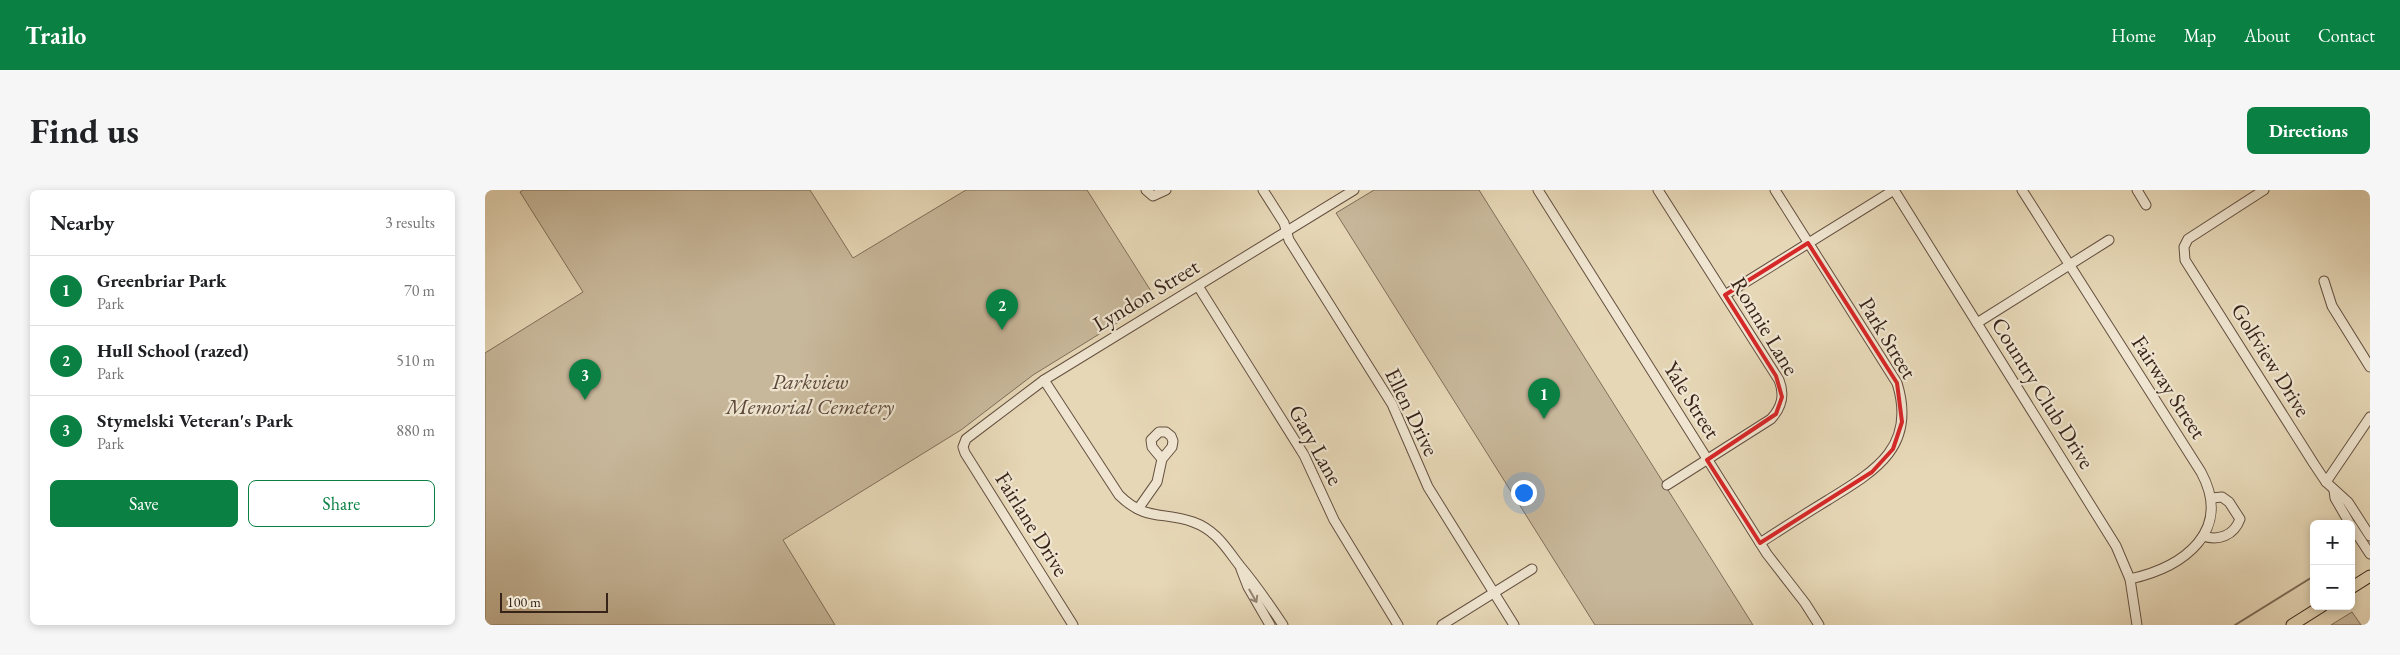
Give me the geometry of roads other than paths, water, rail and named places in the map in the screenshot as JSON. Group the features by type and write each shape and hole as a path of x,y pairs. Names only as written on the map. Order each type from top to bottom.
{"main road":[{"path":"2355,585 2370,576"},
{"path":"2292,625 2316,610"}],"street":[{"path":"1146,190 1153,196 1165,190"},
{"name":"Ellen Drive","path":"1263,190 1287,231 1289,240 1392,404 1428,487 1514,625"},
{"name":"Lyndon Street","path":"965,442 969,436 1044,380 1354,190"},
{"name":"Yale Street","path":"1538,190 1760,543 1819,625"},
{"name":"Ronnie Lane","path":"1659,190 1779,380 1782,392 1782,402 1771,419 1667,485"},
{"name":"Park Street","path":"1760,543 1872,472 1893,449 1902,422 1902,404 1897,384 1775,190"},
{"path":"1725,295 1894,190"},
{"name":"Country Club Drive","path":"1894,190 2110,534 2130,579 2137,625"},
{"name":"Fairway Street","path":"2022,190 2201,472 2211,498 2213,512 2210,526 2203,536 2182,556 2147,574 2130,579"},
{"path":"2137,190 2146,205"},
{"name":"Golfview Drive","path":"2264,190 2191,236 2184,247 2185,260 2326,482 2348,502 2370,536"},
{"path":"1977,323 2109,240"},
{"path":"2324,281 2332,306 2370,367"},
{"name":"Gary Lane","path":"1198,286 1304,455 1348,546 1397,625"},
{"path":"1044,380 1113,488 1127,503 1152,515 1175,517 1204,527 1223,542 1255,582 1283,625"},
{"path":"2326,482 2370,417"},
{"name":"Fairlane Drive","path":"965,442 963,447 965,452 1073,625"},
{"path":"1138,509 1157,482 1162,459"},
{"name":"Golfview Drive","path":"2334,490 2335,498 2348,520"},
{"path":"2203,536 2213,539 2222,537 2235,528 2240,519 2229,502 2222,497 2211,498"},
{"name":"Golfview Drive","path":"2355,531 2370,554"},
{"path":"1239,564 1248,587 1271,625"},
{"path":"1443,625 1532,569"}],"waterway":[{"path":"2235,625 2310,578"}],"place":[{"name":"Hull School (razed)","path":"1002,330"},
{"name":"Stymelski Veteran's Park","path":"585,400"},
{"name":"Greenbriar Park","path":"1544,419"}],"park label":[{"name":"Parkview Memorial Cemetery","path":"810,394"}]}
